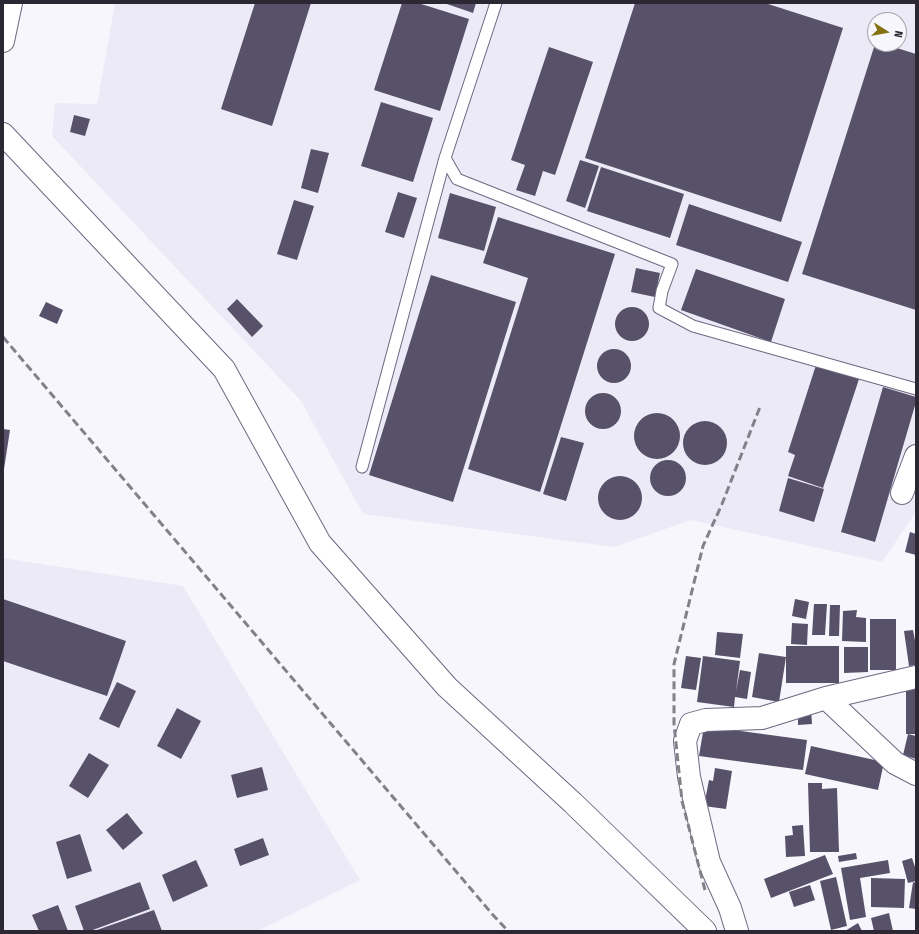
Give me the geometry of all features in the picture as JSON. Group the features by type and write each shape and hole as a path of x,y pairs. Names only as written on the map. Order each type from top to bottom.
{"street":[{"path":"3,41 12,3"},
{"path":"3,134 224,369 320,543 447,687 573,803 705,931"},
{"path":"902,493 916,456"},
{"path":"737,931 730,908 709,862 689,778 685,741 691,724 706,720 762,718 826,698 916,677"},
{"path":"826,698 895,763 916,774"}],"lane":[{"path":"362,467 445,158 496,3"},
{"path":"445,158 458,179 672,264 662,291 659,308 693,326 916,389"}],"shaded area":[{"path":"115,3 916,3 916,512 882,562 691,520 614,547 363,514 301,401 52,136 55,103 97,104"},
{"path":"3,558 183,586 360,880 258,931 3,931"}],"building":[{"path":"255,3 311,3 272,126 221,109"},
{"path":"402,3 418,3 469,19 440,111 374,90"},
{"path":"444,3 476,3 473,13"},
{"path":"635,3 765,3 843,28 781,222 585,158"},
{"path":"549,47 593,62 555,175 543,171 535,196 516,190 525,165 511,160"},
{"path":"907,51 916,54 916,310 802,274 872,52"},
{"path":"381,102 433,118 413,182 361,166"},
{"path":"74,115 90,119 85,136 70,132"},
{"path":"311,149 329,153 318,193 301,188"},
{"path":"580,160 599,166 585,208 566,201"},
{"path":"601,167 684,194 670,238 587,211"},
{"path":"398,192 417,198 404,238 385,232"},
{"path":"450,193 496,207 484,251 438,238"},
{"path":"294,200 314,206 297,260 277,254"},
{"path":"689,204 802,242 788,282 676,245"},
{"path":"498,217 615,254 540,492 468,469 528,278 483,263"},
{"path":"636,268 660,273 655,297 631,292"},
{"path":"696,269 785,299 771,342 681,310"},
{"path":"431,275 516,302 453,502 369,475"},
{"path":"237,299 263,326 252,337 227,309"},
{"path":"46,302 63,310 57,324 39,316"},
{"path":"629,307 635,307 644,312 648,318 648,330 644,336 635,341 629,341 620,336 615,327 615,321 620,312"},
{"path":"611,349 617,349 621,350 628,356 631,366 630,373 624,380 617,383 611,383 607,382 600,376 597,369 597,363 598,359 604,352"},
{"path":"816,365 859,379 823,488 788,476 795,455 788,452"},
{"path":"883,387 916,397 916,402 875,542 841,532"},
{"path":"607,393 616,398 620,404 620,418 616,424 607,429 599,429 590,424 586,418 585,407 590,398 596,394"},
{"path":"657,413 670,417 676,423 680,436 676,449 670,455 657,459 644,455 638,449 634,436 638,423 644,417"},
{"path":"701,421 709,421 721,427 727,439 727,447 721,459 709,465 701,465 689,459 683,447 683,439 689,427"},
{"path":"3,429 10,430 4,469 3,469"},
{"path":"561,437 584,443 566,501 543,494"},
{"path":"668,460 681,465 686,478 681,491 668,496 655,491 650,478 655,465"},
{"path":"616,476 624,476 636,482 642,494 642,502 636,514 624,520 616,520 604,514 598,502 598,494 604,482"},
{"path":"788,478 824,489 814,522 779,511"},
{"path":"910,532 916,534 916,555 905,552"},
{"path":"3,599 126,641 107,696 3,661"},
{"path":"795,599 809,602 806,619 792,616"},
{"path":"814,604 827,604 825,635 812,635"},
{"path":"830,605 840,605 839,636 829,636"},
{"path":"857,610 856,617 866,618 866,642 842,641 843,611"},
{"path":"870,619 896,619 896,670 870,670"},
{"path":"792,623 808,624 807,645 791,644"},
{"path":"913,630 916,646 916,665 909,666 904,631"},
{"path":"717,632 743,634 740,658 715,655"},
{"path":"786,646 839,646 839,683 786,683"},
{"path":"844,647 868,647 868,672 844,673"},
{"path":"759,653 786,657 779,702 752,697"},
{"path":"686,656 701,658 696,690 681,688"},
{"path":"703,656 740,661 736,691 740,670 751,672 747,699 735,697 734,707 697,702"},
{"path":"906,681 916,681 916,734 906,734"},
{"path":"117,682 136,691 119,728 99,719"},
{"path":"177,708 201,721 181,759 157,746"},
{"path":"811,709 812,724 798,725 798,710"},
{"path":"704,726 807,740 803,770 699,756"},
{"path":"908,734 916,736 916,759 903,755"},
{"path":"811,746 884,762 878,790 805,774"},
{"path":"89,753 109,765 88,798 69,786"},
{"path":"262,767 268,790 237,798 231,775"},
{"path":"715,768 732,771 726,809 704,806 709,780 713,781"},
{"path":"808,783 822,783 822,789 837,788 839,852 810,852"},
{"path":"127,813 143,833 123,850 106,830"},
{"path":"803,825 805,856 786,857 785,836 793,835 792,826"},
{"path":"80,834 92,871 67,879 56,842"},
{"path":"263,838 269,855 240,866 234,849"},
{"path":"856,853 857,859 839,862 838,856"},
{"path":"825,855 833,874 771,898 764,879"},
{"path":"912,858 916,870 916,881 908,883 902,861"},
{"path":"196,860 208,886 173,902 162,875"},
{"path":"888,860 890,873 860,878 866,917 850,920 841,868"},
{"path":"836,877 847,926 831,930 820,881"},
{"path":"871,878 905,879 904,908 871,907"},
{"path":"140,882 150,909 90,931 84,931 75,906"},
{"path":"913,882 916,883 916,909 909,908"},
{"path":"810,885 815,900 794,907 789,892"},
{"path":"58,905 68,931 39,931 32,915"},
{"path":"154,910 162,931 94,931"},
{"path":"889,913 893,931 874,931 871,918"},
{"path":"858,923 862,931 845,931"}],"railway":[{"path":"3,337 508,931"},
{"path":"705,890 682,801 674,724 674,664 703,546 722,504 760,407"}]}
